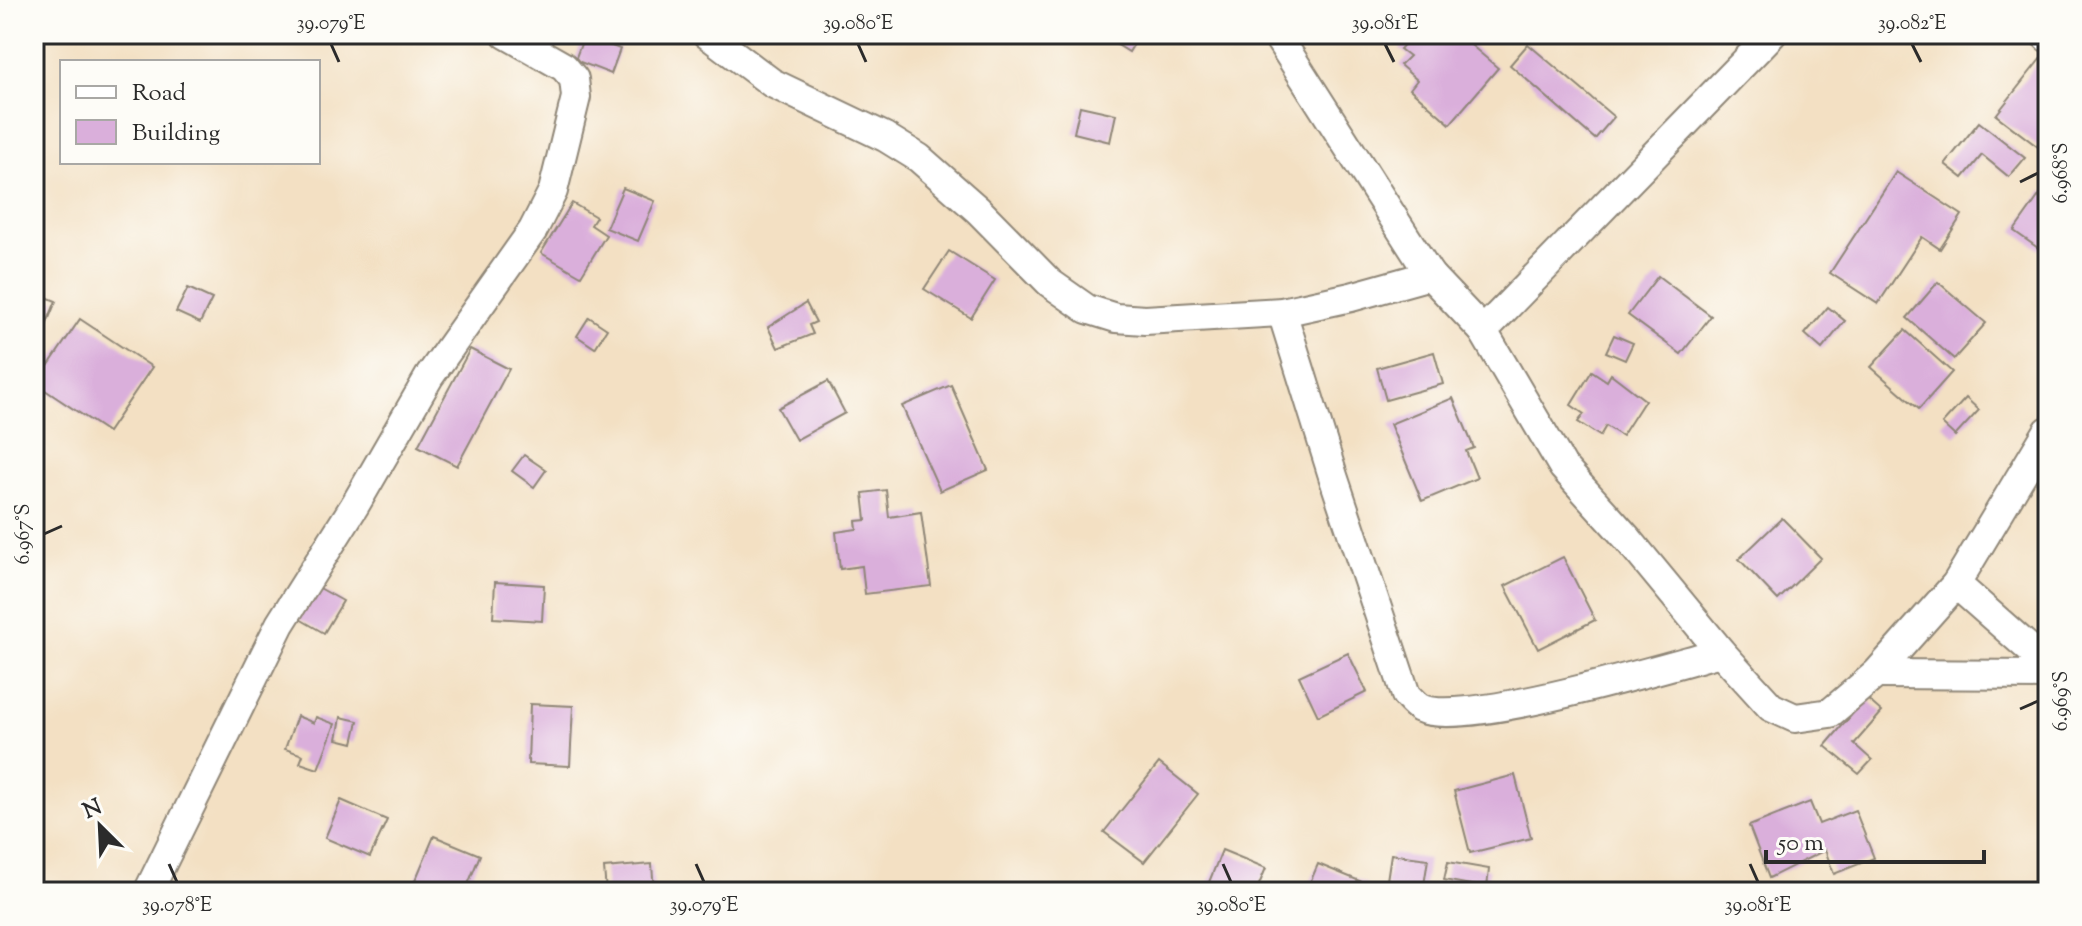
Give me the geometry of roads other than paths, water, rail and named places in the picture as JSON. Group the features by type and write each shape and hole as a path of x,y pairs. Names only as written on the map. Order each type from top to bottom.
{"street":[{"path":"148,892 280,624 355,505 429,377 533,230 553,191 576,97 574,79 564,67 506,34"},
{"path":"707,34 772,83 885,137 919,158 978,210 1050,283 1087,309 1116,318 1145,320 1282,312 1430,275"},
{"path":"1276,34 1430,275 1483,331 1563,467 1771,707 1795,718 1830,713 1876,674 1956,584 2048,431"},
{"path":"1483,331 1772,34"},
{"path":"1282,312 1406,695 1421,708 1458,713 1543,699 1721,652"},
{"path":"1956,584 2048,665"},
{"path":"1876,674 2048,675"}]}
